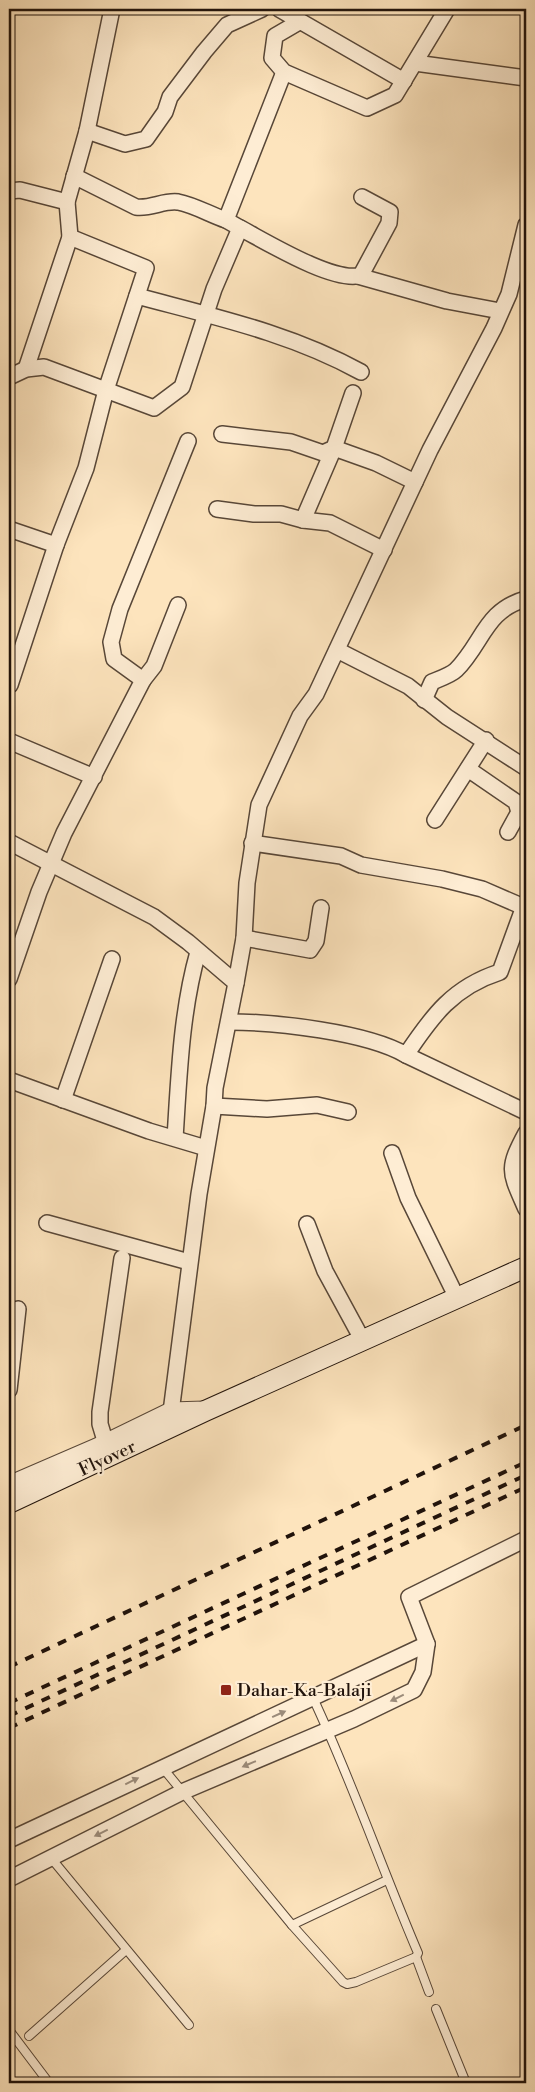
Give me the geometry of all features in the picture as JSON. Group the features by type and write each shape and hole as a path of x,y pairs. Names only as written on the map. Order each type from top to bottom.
{"main road":[{"name":"Flyover","path":"9,1503 164,1432 204,1411 526,1267"}],"street":[{"path":"26,369 70,236 67,202 87,131 112,9"},
{"path":"87,131 125,144 146,139 166,112 170,97 227,25 262,9"},
{"path":"279,9 404,81"},
{"path":"299,22 275,36 272,58 284,72 367,108 395,95 447,9"},
{"path":"415,63 526,78"},
{"path":"226,220 284,72"},
{"path":"74,176 136,207 147,208 167,202 179,202 226,220 300,261 352,278 361,274 389,223 390,212 362,197"},
{"path":"9,191 20,190 67,202"},
{"path":"171,1412 189,1262 214,1106 215,1088 230,1022 244,938 247,883 258,805 300,716 316,694 416,482 494,328 509,294 526,224"},
{"path":"9,377 26,369 44,367 154,408 182,387 206,315 240,228"},
{"path":"10,685 56,545 86,468 106,390 146,268 70,236"},
{"path":"358,276 447,301 500,311"},
{"path":"137,296 274,333 330,355 361,372"},
{"path":"303,520 334,448 353,393"},
{"path":"222,434 291,442 323,453 334,448 376,463 416,482"},
{"path":"143,680 114,659 111,642 131,577 142,558 188,442"},
{"path":"216,509 254,514 280,514 303,520 330,523 384,550"},
{"path":"9,529 56,545"},
{"path":"424,700 432,682 456,671 496,615 510,604 526,599"},
{"path":"9,979 39,892 64,833 143,680 154,666 178,605"},
{"path":"337,650 408,686 446,716 486,740 526,768"},
{"path":"435,820 486,740"},
{"path":"9,741 94,777"},
{"path":"468,769 516,802 519,812 508,832"},
{"path":"9,842 154,917 236,983"},
{"path":"252,843 341,856 361,865 442,879 482,889 526,908 523,909 500,972 484,977 459,992 430,1018 406,1055"},
{"path":"244,938 310,950 316,941 321,908"},
{"path":"175,1138 182,1052 193,970 198,952"},
{"path":"64,1100 112,959"},
{"path":"230,1022 284,1025 339,1034 387,1047 526,1112"},
{"path":"9,1080 206,1148"},
{"path":"214,1106 267,1109 317,1105 348,1112"},
{"path":"524,1200 511,1175 515,1153 526,1133"},
{"path":"392,1153 408,1198 457,1298"},
{"path":"47,1223 189,1262"},
{"path":"307,1224 325,1271 363,1341"},
{"path":"106,1444 100,1424 100,1412 122,1258"},
{"path":"9,1390 18,1309"},
{"path":"9,1486 106,1444 171,1412 204,1411"},
{"path":"9,1879 182,1792 328,1730 414,1690 422,1672 427,1644 409,1597 526,1539"},
{"path":"9,1840 427,1644"}],"lane":[{"path":"313,1698 328,1730 418,1953 416,1957 430,1992"},
{"path":"162,1767 292,1925 347,1984 416,1957"},
{"path":"51,1858 188,2025"},
{"path":"292,1925 387,1880"},
{"path":"29,2036 126,1950"},
{"path":"436,2009 466,2083"},
{"path":"9,2030 49,2083"}],"railway":[{"path":"9,1667 526,1425"},
{"path":"9,1703 526,1462"},
{"path":"9,1716 526,1475"},
{"path":"9,1728 526,1487"}],"place":[{"name":"Dahar-Ka-Balaji","path":"226,1690"}]}
